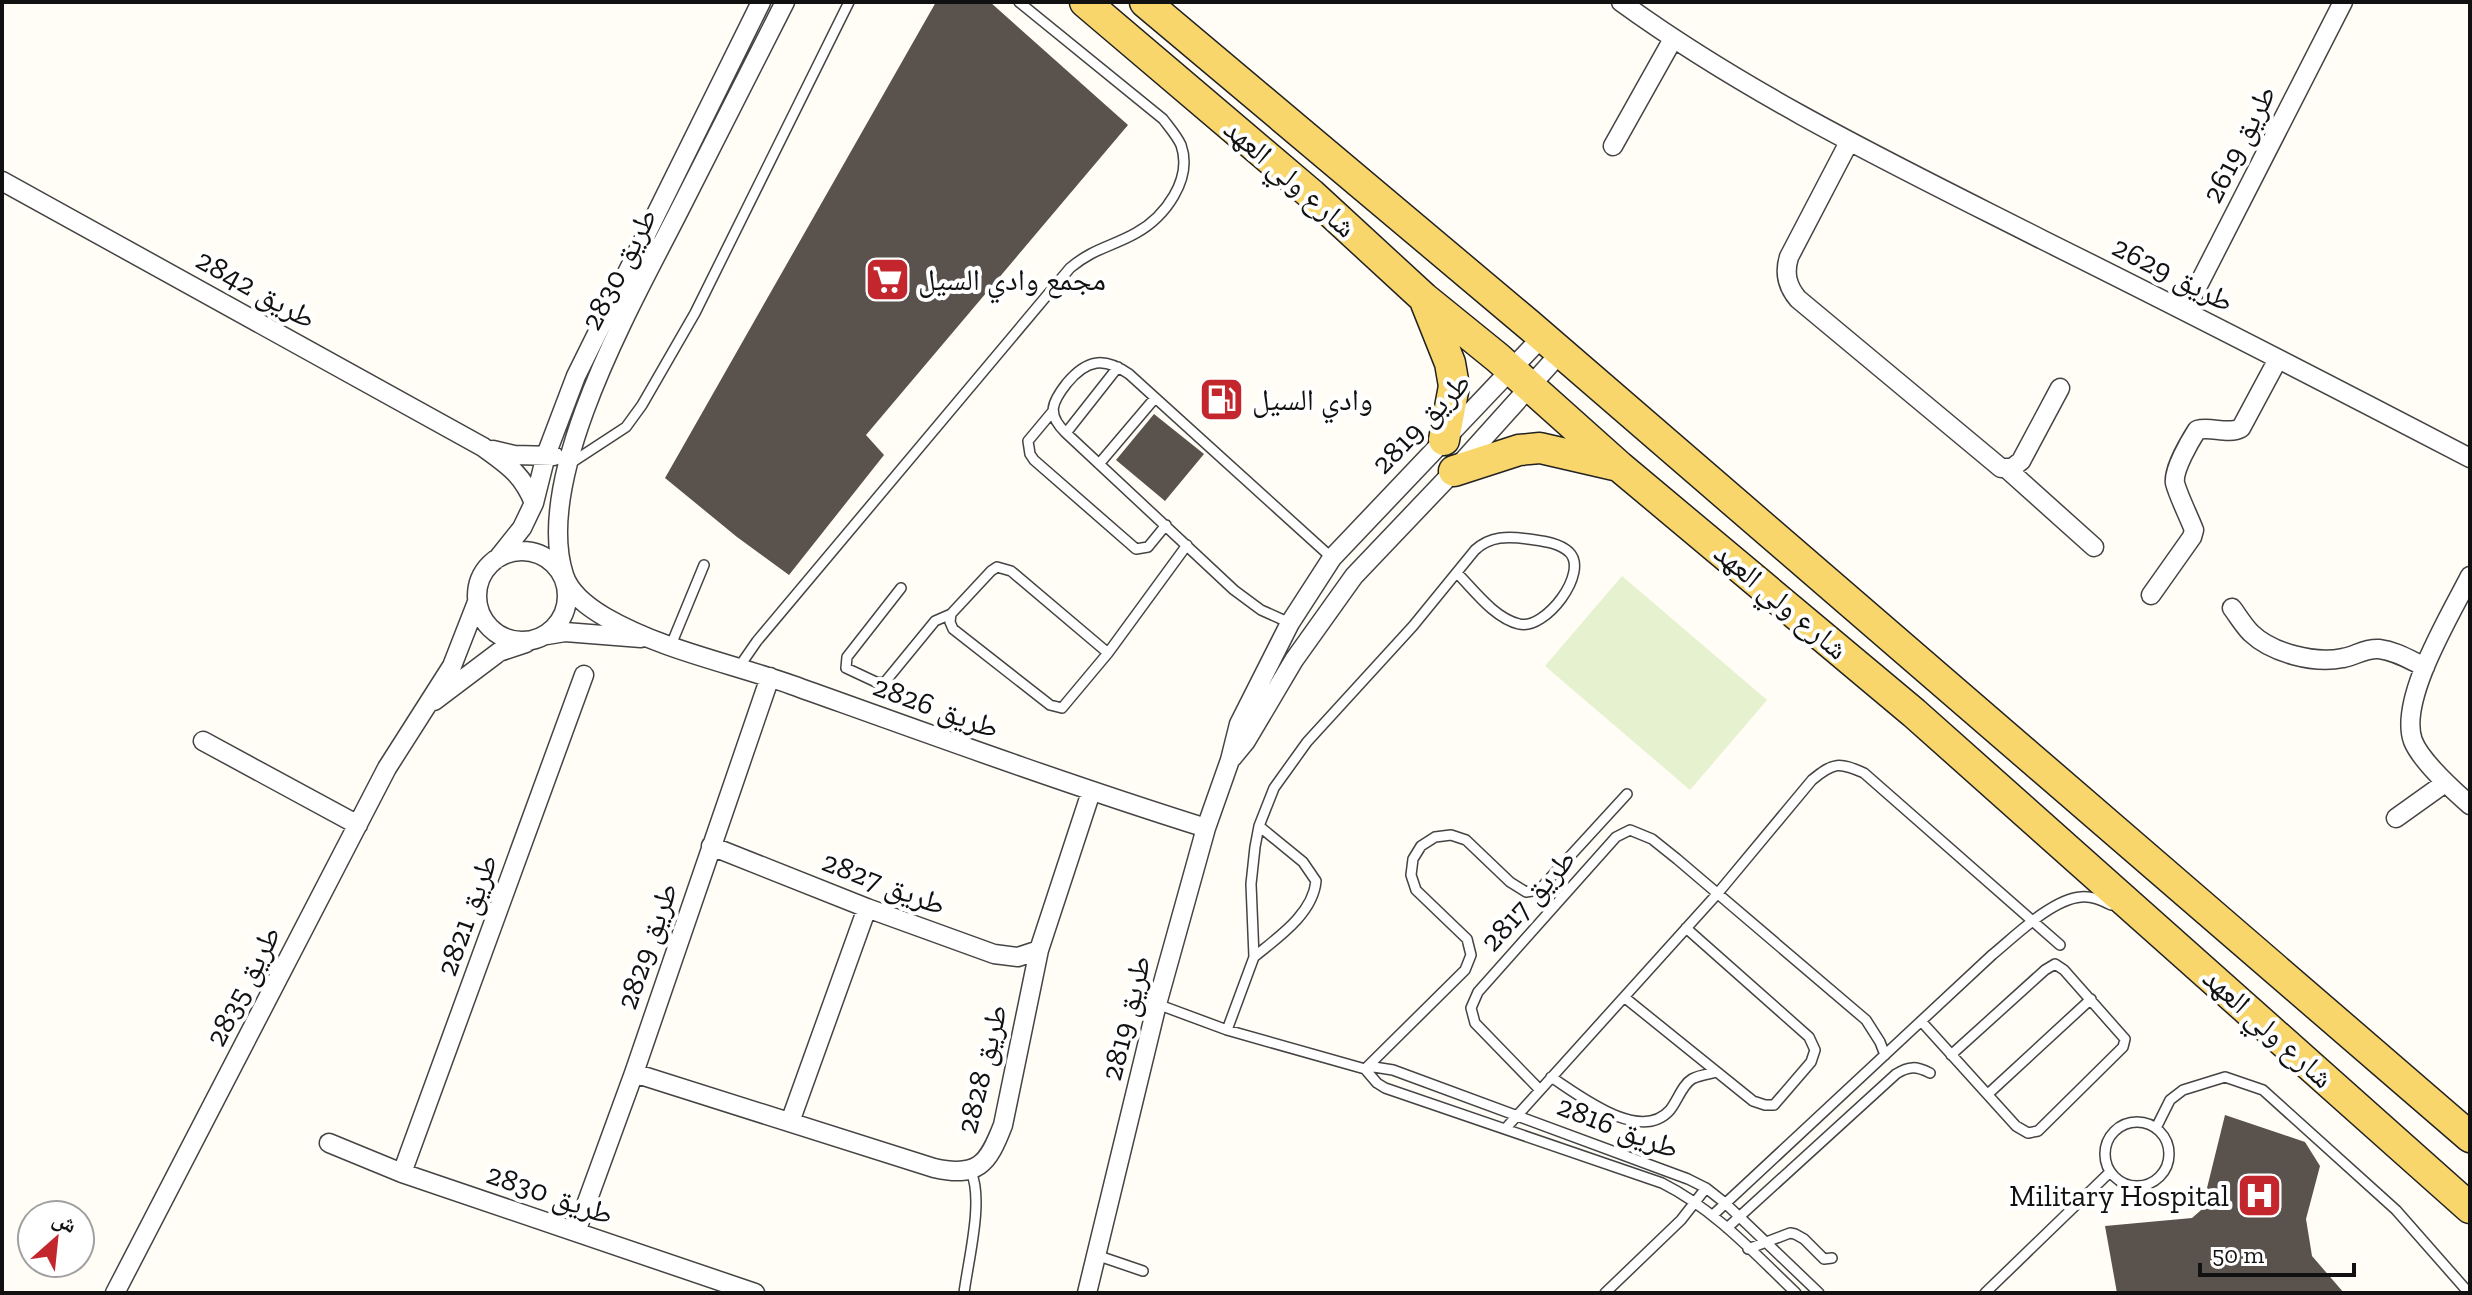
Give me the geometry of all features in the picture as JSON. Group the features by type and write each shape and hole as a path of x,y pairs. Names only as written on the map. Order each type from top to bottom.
{"main road":[{"name":"شارع ولي العهد","path":"1085,2 1311,194 1424,298 1538,362 1620,467 1914,713 2470,1208"},
{"name":"شارع ولي العهد","path":"1145,2 1538,362 1779,542 2470,1137"},
{"path":"1424,298 1450,363 1454,386 1444,440"},
{"path":"1454,471 1519,450 1540,448 1620,467"}],"street":[{"name":"طريق 2830","path":"498,558 522,528 534,503 546,455 576,376 761,2"},
{"name":"طريق 2830","path":"564,578 556,533 568,465 587,404 612,343 785,2"},
{"name":"طريق 2629","path":"1621,2 1673,39 1849,142 2470,458"},
{"name":"طريق 2619","path":"2185,311 2343,2"},
{"path":"1613,146 1673,39"},
{"path":"1849,142 1789,257 1786,275 1792,292 1997,465 2007,469 2094,547"},
{"name":"طريق 2842","path":"2,181 483,447 518,473 534,503"},
{"path":"2151,595 2194,530 2175,481 2192,438 2197,430 2207,427 2234,432 2241,428 2278,359"},
{"name":"طريق 2819","path":"1087,1293 1157,1004 1206,828 1239,724 1290,623 1332,558 1444,440 1538,362"},
{"name":"طريق 2819","path":"1230,760 1246,741 1285,674 1354,576 1454,471 1538,362"},
{"path":"2007,469 2021,461 2060,388"},
{"name":"طريق 2842","path":"483,447 514,455 546,455"},
{"path":"546,455 568,465"},
{"path":"510,552 536,553 548,558 564,578 567,603 564,616 556,627 541,638 522,642 497,634 488,625 477,602 477,589 488,566 510,552"},
{"path":"1332,558 1354,576"},
{"path":"2470,576 2425,667 2412,706 2410,725 2414,743 2445,783 2470,805"},
{"name":"طريق 2826","path":"564,578 579,599 605,617 648,637 770,677 1091,792 1206,828"},
{"name":"طريق 2835","path":"115,1293 387,768 452,666 477,602"},
{"path":"2232,608 2250,632 2268,646 2301,658 2344,658 2365,649 2379,649 2399,654 2425,667"},
{"path":"1290,623 1314,632"},
{"name":"طريق 2826","path":"541,638 565,632 648,637"},
{"name":"طريق 2835","path":"425,708 499,652 541,638"},
{"name":"طريق 2821","path":"402,1173 584,675"},
{"name":"طريق 2829","path":"576,1232 770,677"},
{"path":"203,741 358,825"},
{"path":"2396,818 2445,783"},
{"name":"طريق 2828","path":"634,1073 934,1168 971,1172 984,1163 1003,1125 1039,950 1091,792"},
{"name":"طريق 2827","path":"711,846 994,954 1018,957 1039,950"},
{"path":"790,1122 867,908"},
{"name":"طريق 2830","path":"329,1143 402,1173 755,1293"}],"lane":[{"path":"568,465 626,427 642,405 695,313 849,2"},
{"path":"739,667 757,641 1070,268 1097,248 1137,233 1154,219 1178,190 1184,167 1180,144 1163,119 1019,2"},
{"path":"1290,623 1248,600 1056,424 1053,411 1055,398 1078,370 1091,364 1104,363 1118,367 1332,558"},
{"path":"1066,433 1118,367"},
{"path":"1099,464 1155,398"},
{"path":"1053,411 1028,441 1034,460 1136,549 1148,547 1166,525"},
{"path":"1227,1030 1254,957 1251,884 1259,826 1274,788 1307,742 1413,626 1457,573 1483,543 1505,537 1549,542 1571,553 1576,566 1574,577 1555,606 1540,621 1522,626 1505,618 1481,599 1457,573"},
{"path":"951,614 953,629 1056,708 1062,708 1108,653 1187,545"},
{"path":"671,645 704,565"},
{"path":"901,588 847,657 846,668 878,683 885,682 935,621 951,614 997,567 1011,571 1108,653"},
{"path":"1505,1129 1718,893 1812,780 1826,768 1844,764 1864,773 2060,945"},
{"path":"1365,1069 1465,970 1471,955 1467,939 1416,890 1411,875 1413,859 1421,846 1435,837 1451,835 1466,840 1510,882 1526,892 1539,890 1627,794"},
{"path":"1254,957 1304,912 1314,894 1316,881 1303,862 1259,826"},
{"name":"طريق 2817","path":"1540,1090 1475,1023 1471,1008 1478,992 1616,837 1630,830 1652,839 1718,893"},
{"path":"1718,893 1866,1020 1885,1055"},
{"path":"1713,1215 1992,955 2068,899 2097,899 2158,930"},
{"path":"1624,997 1753,1101 1774,1105 1811,1062 1815,1050 1809,1037 1686,928"},
{"path":"1921,1021 1951,1055 1988,1094 2016,1126 2028,1133 2038,1131 2123,1047 2125,1039 2064,970 2055,964 1951,1055"},
{"path":"1988,1094 2091,999"},
{"name":"طريق 2816","path":"1157,1004 1227,1030 1365,1069 1393,1070 1688,1179 1725,1203 1819,1293"},
{"path":"1727,1228 1896,1074 1906,1067 1919,1067 1930,1073"},
{"name":"طريق 2816","path":"1365,1069 1385,1088 1662,1183 1713,1215 1796,1293"},
{"path":"1551,1077 1617,1117 1640,1122 1655,1120 1669,1111 1691,1080 1717,1072"},
{"path":"2156,1128 2170,1100 2183,1090 2225,1077 2263,1090 2396,1210 2469,1293"},
{"path":"2142,1122 2156,1128 2168,1143 2169,1162 2160,1178 2143,1187 2124,1185 2109,1173 2104,1159 2105,1144 2113,1131 2127,1123 2142,1122"},
{"path":"964,1293 976,1206 971,1172"},
{"path":"1985,1293 2109,1173"},
{"path":"1605,1293 1681,1220 1706,1188"},
{"path":"1748,1249 1790,1233 1804,1239 1824,1259 1832,1258"},
{"path":"1096,1255 1143,1271"}],"green space":[{"path":"1622,576 1767,700 1690,790 1545,666"}],"building":[{"name":"مجمع وادي السيل","path":"936,2 990,2 1128,125 866,435 884,455 789,575 665,478"},
{"path":"1154,414 1204,454 1165,501 1116,460"},
{"name":"Military Hospital","path":"2225,1115 2305,1142 2320,1166 2306,1219 2312,1256 2344,1293 2117,1293 2105,1226 2192,1218 2208,1204 2207,1188"}],"place":[{"name":"مجمع وادي السيل","path":"887,280"},
{"name":"وادي السيل","path":"1221,400"},
{"name":"Military Hospital","path":"2260,1196"}]}
